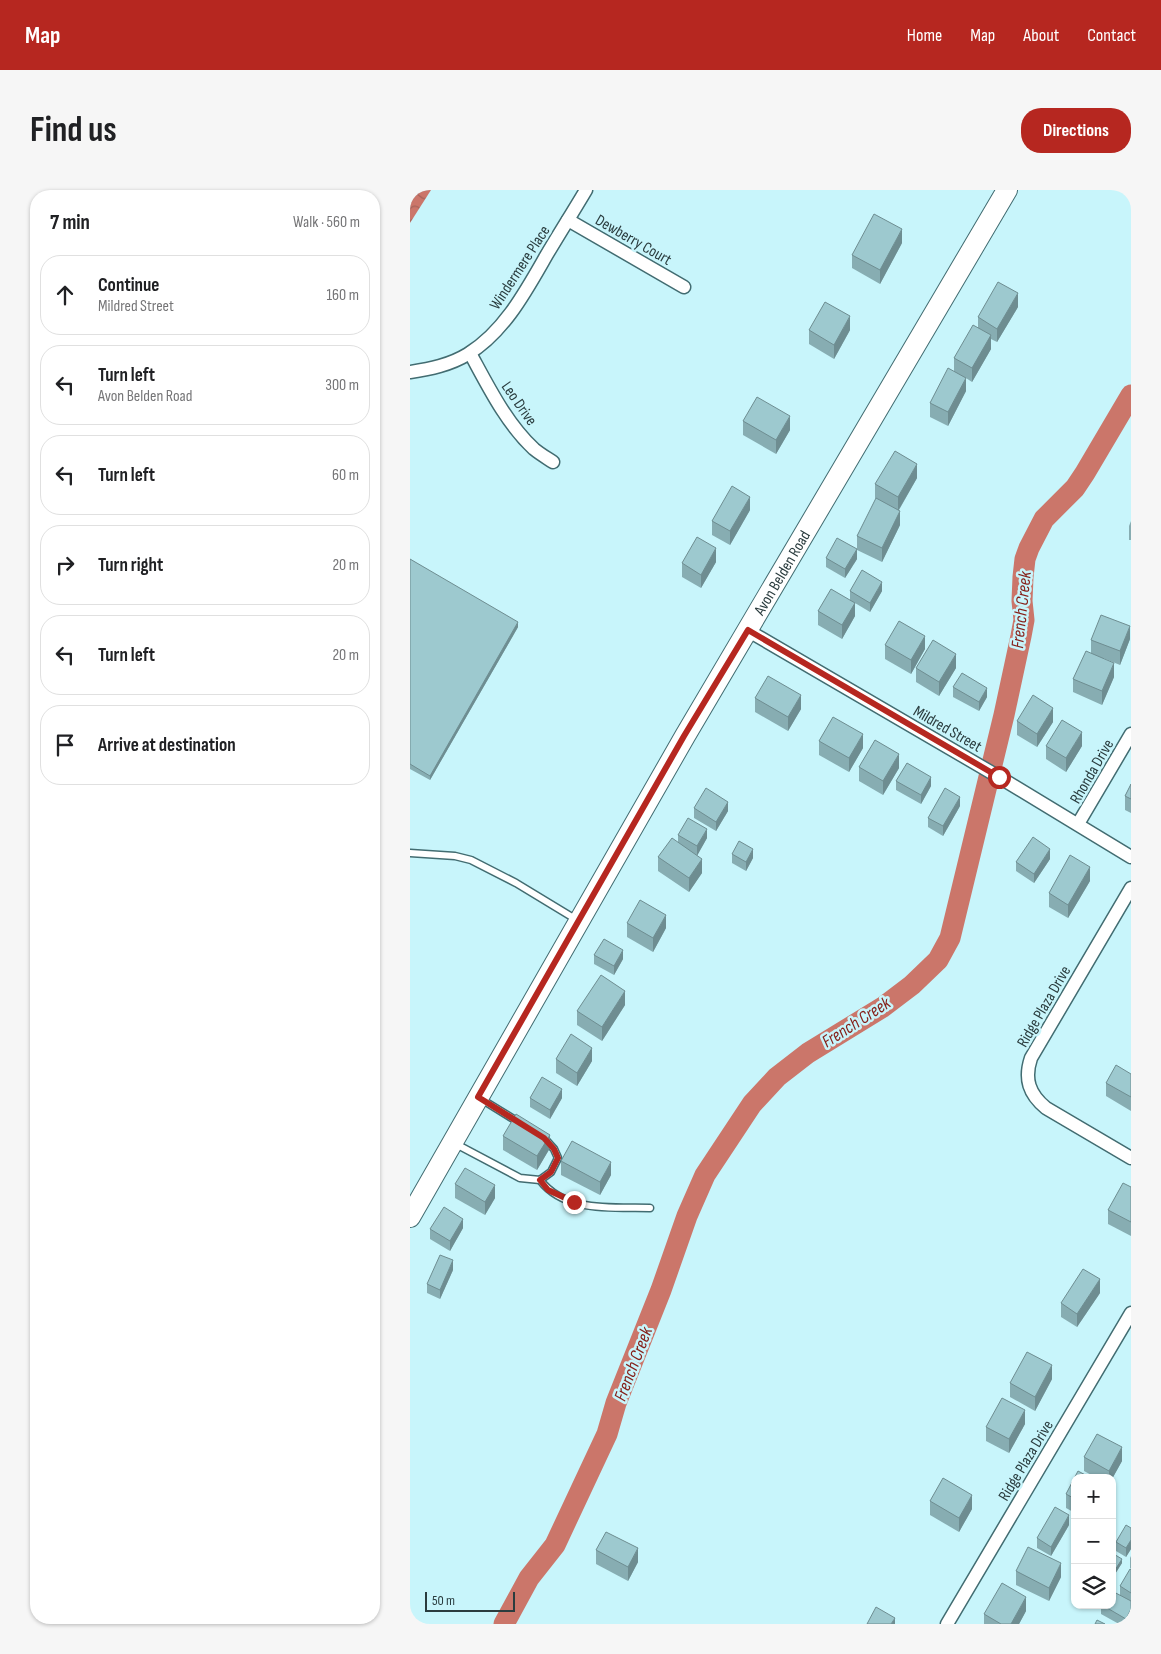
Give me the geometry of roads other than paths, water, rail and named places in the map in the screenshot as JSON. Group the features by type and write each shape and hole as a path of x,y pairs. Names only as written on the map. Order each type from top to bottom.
{"main road":[{"name":"Avon Belden Road","path":"410,1217 578,921 1007,190"}],"street":[{"name":"Windermere Place","path":"410,372 452,362 470,353 490,336 509,315 586,190"},
{"name":"Dewberry Court","path":"568,220 684,286"},
{"name":"Leo Drive","path":"470,353 495,397 519,431 535,449 553,462"},
{"name":"Mildred Street","path":"748,630 999,777 1131,857"},
{"name":"Rhonda Drive","path":"1078,824 1131,734"},
{"name":"Ridge Plaza Drive","path":"1131,888 1031,1058 1027,1078 1032,1094 1042,1105 1131,1158"},
{"name":"Ridge Plaza Drive","path":"947,1624 1131,1313"}],"lane":[{"path":"410,853 455,856 471,860 516,883 578,921"},
{"path":"478,1097 527,1128"},
{"path":"453,1142 520,1178 540,1180 551,1172 558,1158 549,1143 536,1133"},
{"path":"540,1180 548,1190 574,1202 608,1207 650,1208"}],"water":[{"path":"410,190 431,190 410,223"}],"waterway":[{"name":"French Creek","path":"504,1624 529,1578 555,1545 607,1434 616,1403 661,1290 687,1216 705,1175 752,1104 777,1077 808,1053 883,1007 912,985 938,960 950,938 1004,715 1021,636 1024,620 1022,601 1025,559 1044,519 1075,488 1131,395"}]}
